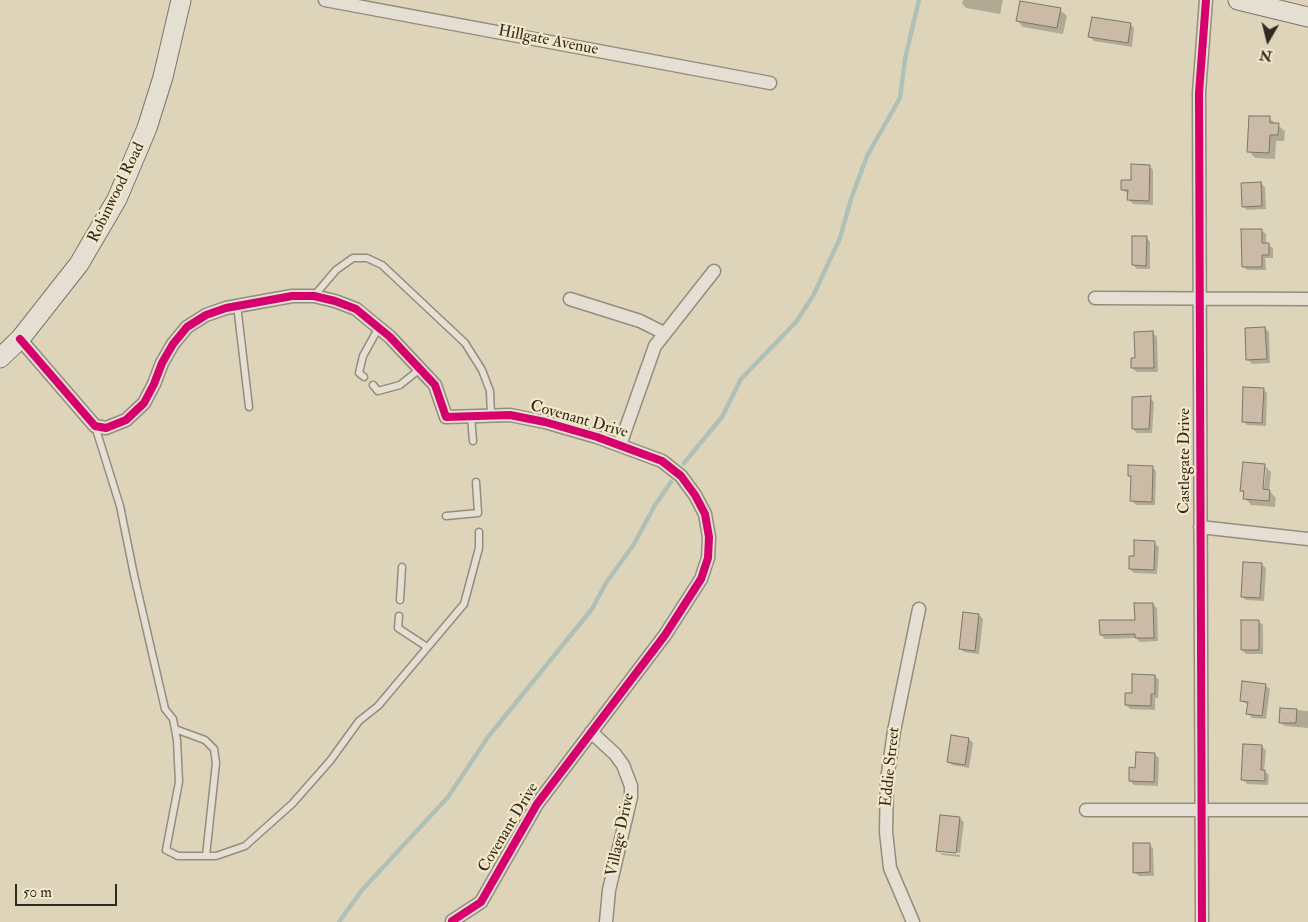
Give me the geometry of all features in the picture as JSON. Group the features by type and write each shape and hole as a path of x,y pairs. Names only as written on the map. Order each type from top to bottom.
{"main road":[{"name":"Robinwood Road","path":"0,358 20,340 79,264 117,199 147,128 163,77 181,0"},
{"path":"1238,0 1308,17"}],"street":[{"name":"Hillgate Avenue","path":"325,0 770,83"},
{"name":"Castlegate Drive","path":"1202,922 1198,93 1206,0"},
{"path":"620,445 655,346 714,271"},
{"name":"Covenant Drive","path":"95,426 106,428 117,425 126,420 144,403 162,363 173,344 187,326 206,315 237,306 292,296 314,296 356,309 378,327 421,368 435,385 446,417 491,416 529,418 620,445 662,461 681,476 695,495 705,514 709,536 708,558 701,579 690,599 537,804 481,902 452,921"},
{"path":"1095,298 1308,299"},
{"path":"570,299 640,321 664,333"},
{"path":"20,340 95,426"},
{"path":"1200,527 1308,539"},
{"name":"Eddie Street","path":"913,922 896,887 890,868 886,832 886,798 894,731 919,609"},
{"name":"Village Drive","path":"591,732 616,754 623,765 631,786 631,797 609,890 606,922"},
{"path":"1086,810 1308,810"}],"lane":[{"path":"314,296 336,270 353,258 367,258 382,265 465,343 482,370 490,391 491,416"},
{"path":"237,306 248,407"},
{"path":"364,378 359,373 363,356 378,327"},
{"path":"373,385 378,390 400,385 421,368"},
{"path":"471,416 473,441"},
{"path":"95,426 120,506 134,575 166,709 173,719 175,729 179,782 166,850 178,856 216,856 245,846 292,804 330,761 359,721 378,706 464,604 479,548 479,532"},
{"path":"446,516 478,513 476,482"},
{"path":"400,600 402,567"},
{"path":"399,616 398,628 427,647"},
{"path":"175,729 205,740 214,749 216,763 206,856"}],"building":[{"path":"1020,1 1061,8 1057,28 1016,21"},
{"path":"1092,17 1131,23 1128,43 1088,37"},
{"path":"1249,116 1270,116 1270,123 1279,123 1278,135 1270,135 1269,153 1247,152"},
{"path":"1131,164 1150,165 1149,201 1127,200 1128,190 1121,190 1121,180 1131,180"},
{"path":"1261,182 1262,206 1242,207 1241,183"},
{"path":"1241,229 1262,229 1262,243 1269,243 1269,255 1262,255 1262,267 1242,267"},
{"path":"1132,236 1147,236 1146,266 1132,265"},
{"path":"1265,327 1267,359 1246,360 1245,328"},
{"path":"1153,331 1154,368 1131,368 1131,358 1135,358 1134,332"},
{"path":"1243,387 1264,388 1262,423 1242,422"},
{"path":"1151,396 1149,429 1132,429 1132,397"},
{"path":"1243,462 1265,464 1263,489 1270,490 1269,501 1243,499 1244,491 1240,491"},
{"path":"1128,465 1153,466 1152,502 1130,501 1131,476 1128,476"},
{"path":"1134,540 1155,541 1154,570 1129,569 1129,556 1134,556"},
{"path":"1243,562 1262,563 1260,598 1241,597"},
{"path":"1134,603 1153,603 1154,638 1135,638 1135,634 1100,635 1099,620 1135,620"},
{"path":"963,612 979,614 975,651 959,649"},
{"path":"1241,620 1259,620 1259,650 1241,650"},
{"path":"1132,674 1155,675 1155,694 1151,694 1151,706 1125,705 1125,693 1132,693"},
{"path":"1242,681 1266,684 1262,716 1246,714 1248,702 1240,701"},
{"path":"1280,708 1297,709 1296,723 1279,723"},
{"path":"951,735 969,738 965,765 947,762"},
{"path":"1243,744 1262,745 1261,770 1265,770 1265,781 1241,780"},
{"path":"1136,752 1155,753 1154,782 1129,781 1129,767 1135,768"},
{"path":"940,815 960,817 956,853 936,851"},
{"path":"1133,843 1150,843 1150,872 1133,873"}],"waterway":[{"path":"684,463 722,417 741,379 796,322 813,296 840,238 851,199 867,156 900,98 905,59 919,0"},
{"path":"339,922 362,890 448,797 488,737 592,609 606,583 634,544 655,505 671,482"}],"cycle path":[{"path":"1202,922 1199,93 1206,0"},
{"path":"20,339 95,426 106,428 126,420 144,403 162,363 173,344 187,327 206,315 226,308 292,296 314,296 356,309 390,337 435,385 446,417 510,415 545,422 597,437 662,461 681,476 695,495 705,514 709,537 708,558 701,579 665,635 537,804 481,902 452,921"}]}
